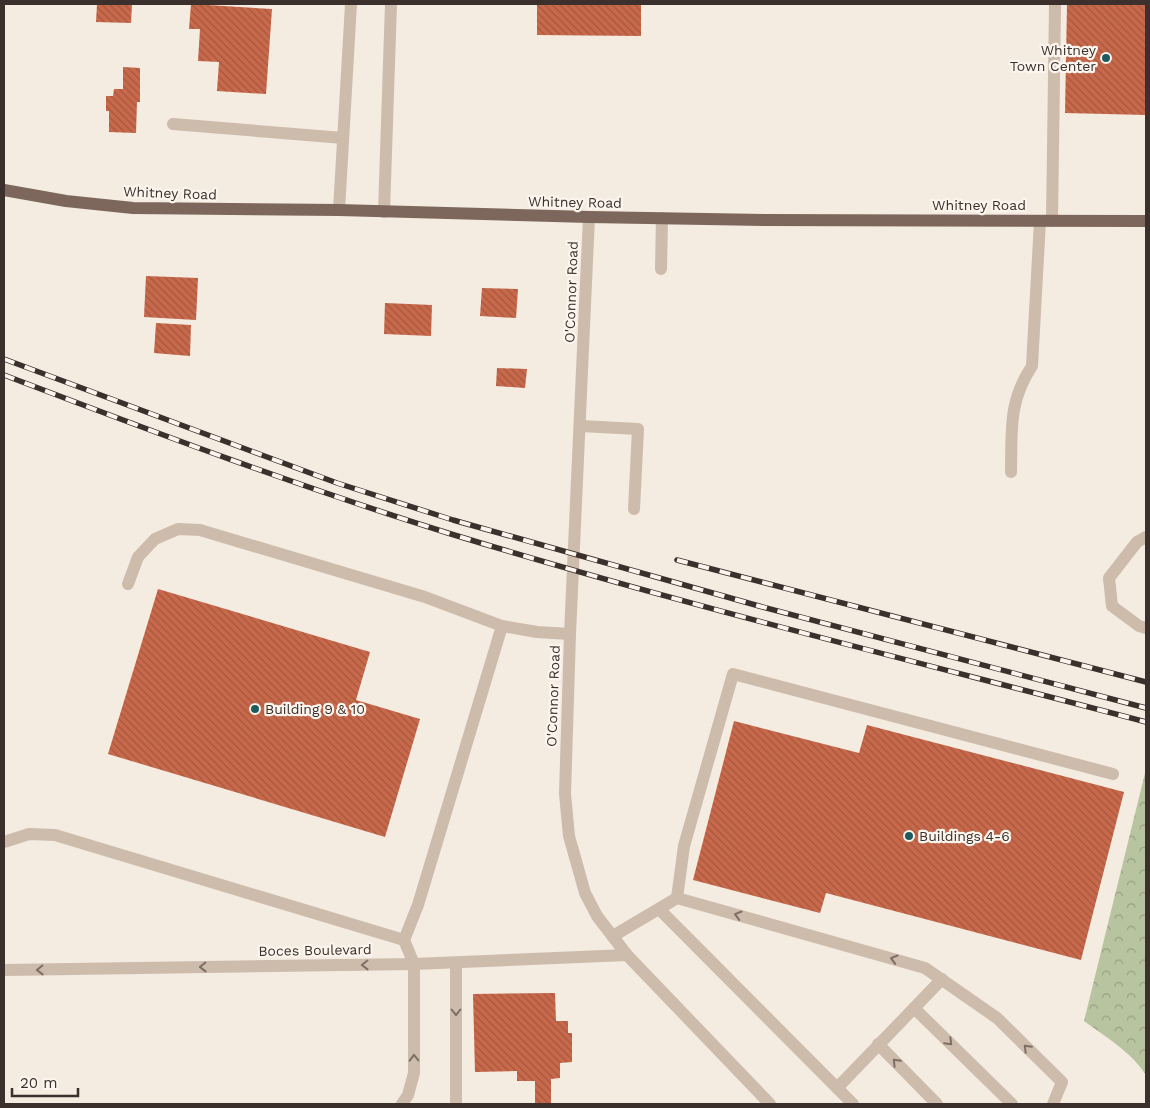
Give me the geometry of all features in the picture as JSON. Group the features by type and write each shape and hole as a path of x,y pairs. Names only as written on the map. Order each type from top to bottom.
{"main road":[{"name":"Whitney Road","path":"4,190 66,201 133,208 339,210 662,218 1146,221"}],"street":[{"path":"339,210 351,4"},
{"path":"384,212 391,4"},
{"path":"1011,472 1012,416 1024,378 1032,366 1046,220 1055,4"},
{"path":"173,124 343,138"},
{"name":"O'Connor Road","path":"589,217 570,634 565,794 569,836 585,893 597,916 627,955 770,1104"},
{"path":"661,269 662,218"},
{"path":"580,426 638,429 634,509"},
{"path":"128,584 138,558 155,539 178,529 200,530 425,597 502,626 537,632 570,634"},
{"path":"1146,537 1137,542 1109,578 1112,606 1139,626 1146,628"},
{"path":"402,1104 408,1095 414,1073 414,964 404,940 418,905 502,626"},
{"path":"677,898 684,846 733,674 1113,774"},
{"path":"4,842 29,834 55,835 404,940"},
{"path":"612,936 677,898 925,968 997,1018 1062,1082 1053,1104"},
{"path":"659,909 853,1104"},
{"name":"Boces Boulevard","path":"4,970 456,963 627,955"},
{"path":"456,963 456,1104"},
{"path":"837,1088 942,979"},
{"path":"914,1008 1012,1104"},
{"path":"878,1044 937,1104"}],"green space":[{"path":"1146,769 1146,1075 1126,1052 1084,1021"}],"building":[{"path":"97,4 132,4 131,23 96,22"},
{"path":"191,4 272,9 266,94 217,91 219,62 198,61 200,29 189,29"},
{"path":"537,4 641,4 641,36 537,35"},
{"name":"Whitney Town Center","path":"1067,4 1146,4 1146,115 1065,113"},
{"path":"123,67 140,68 140,102 137,102 136,133 109,132 109,111 106,111 106,96 113,96 114,89 123,89"},
{"path":"146,276 198,278 196,320 144,317"},
{"path":"482,288 518,289 516,318 480,316"},
{"path":"385,303 432,305 431,336 384,334"},
{"path":"156,323 191,325 190,356 154,353"},
{"path":"497,368 527,369 525,388 496,386"},
{"name":"Building 9 & 10","path":"158,589 370,652 356,700 420,719 385,837 108,754"},
{"name":"Buildings 4-6","path":"734,721 859,753 867,725 1124,792 1081,960 826,893 820,913 693,880"},
{"path":"555,993 556,1021 568,1021 568,1033 572,1033 572,1062 560,1063 560,1078 551,1079 551,1104 535,1104 535,1081 517,1081 517,1071 475,1072 473,994"}],"railway":[{"path":"4,359 337,483 453,520 759,606 1146,708"},
{"path":"4,375 282,478 451,534 710,608 1146,722"},
{"path":"677,560 1146,682"}],"place":[{"name":"Whitney Town Center","path":"1106,58"},
{"name":"Building 9 & 10","path":"255,709"},
{"name":"Buildings 4-6","path":"909,836"}]}
